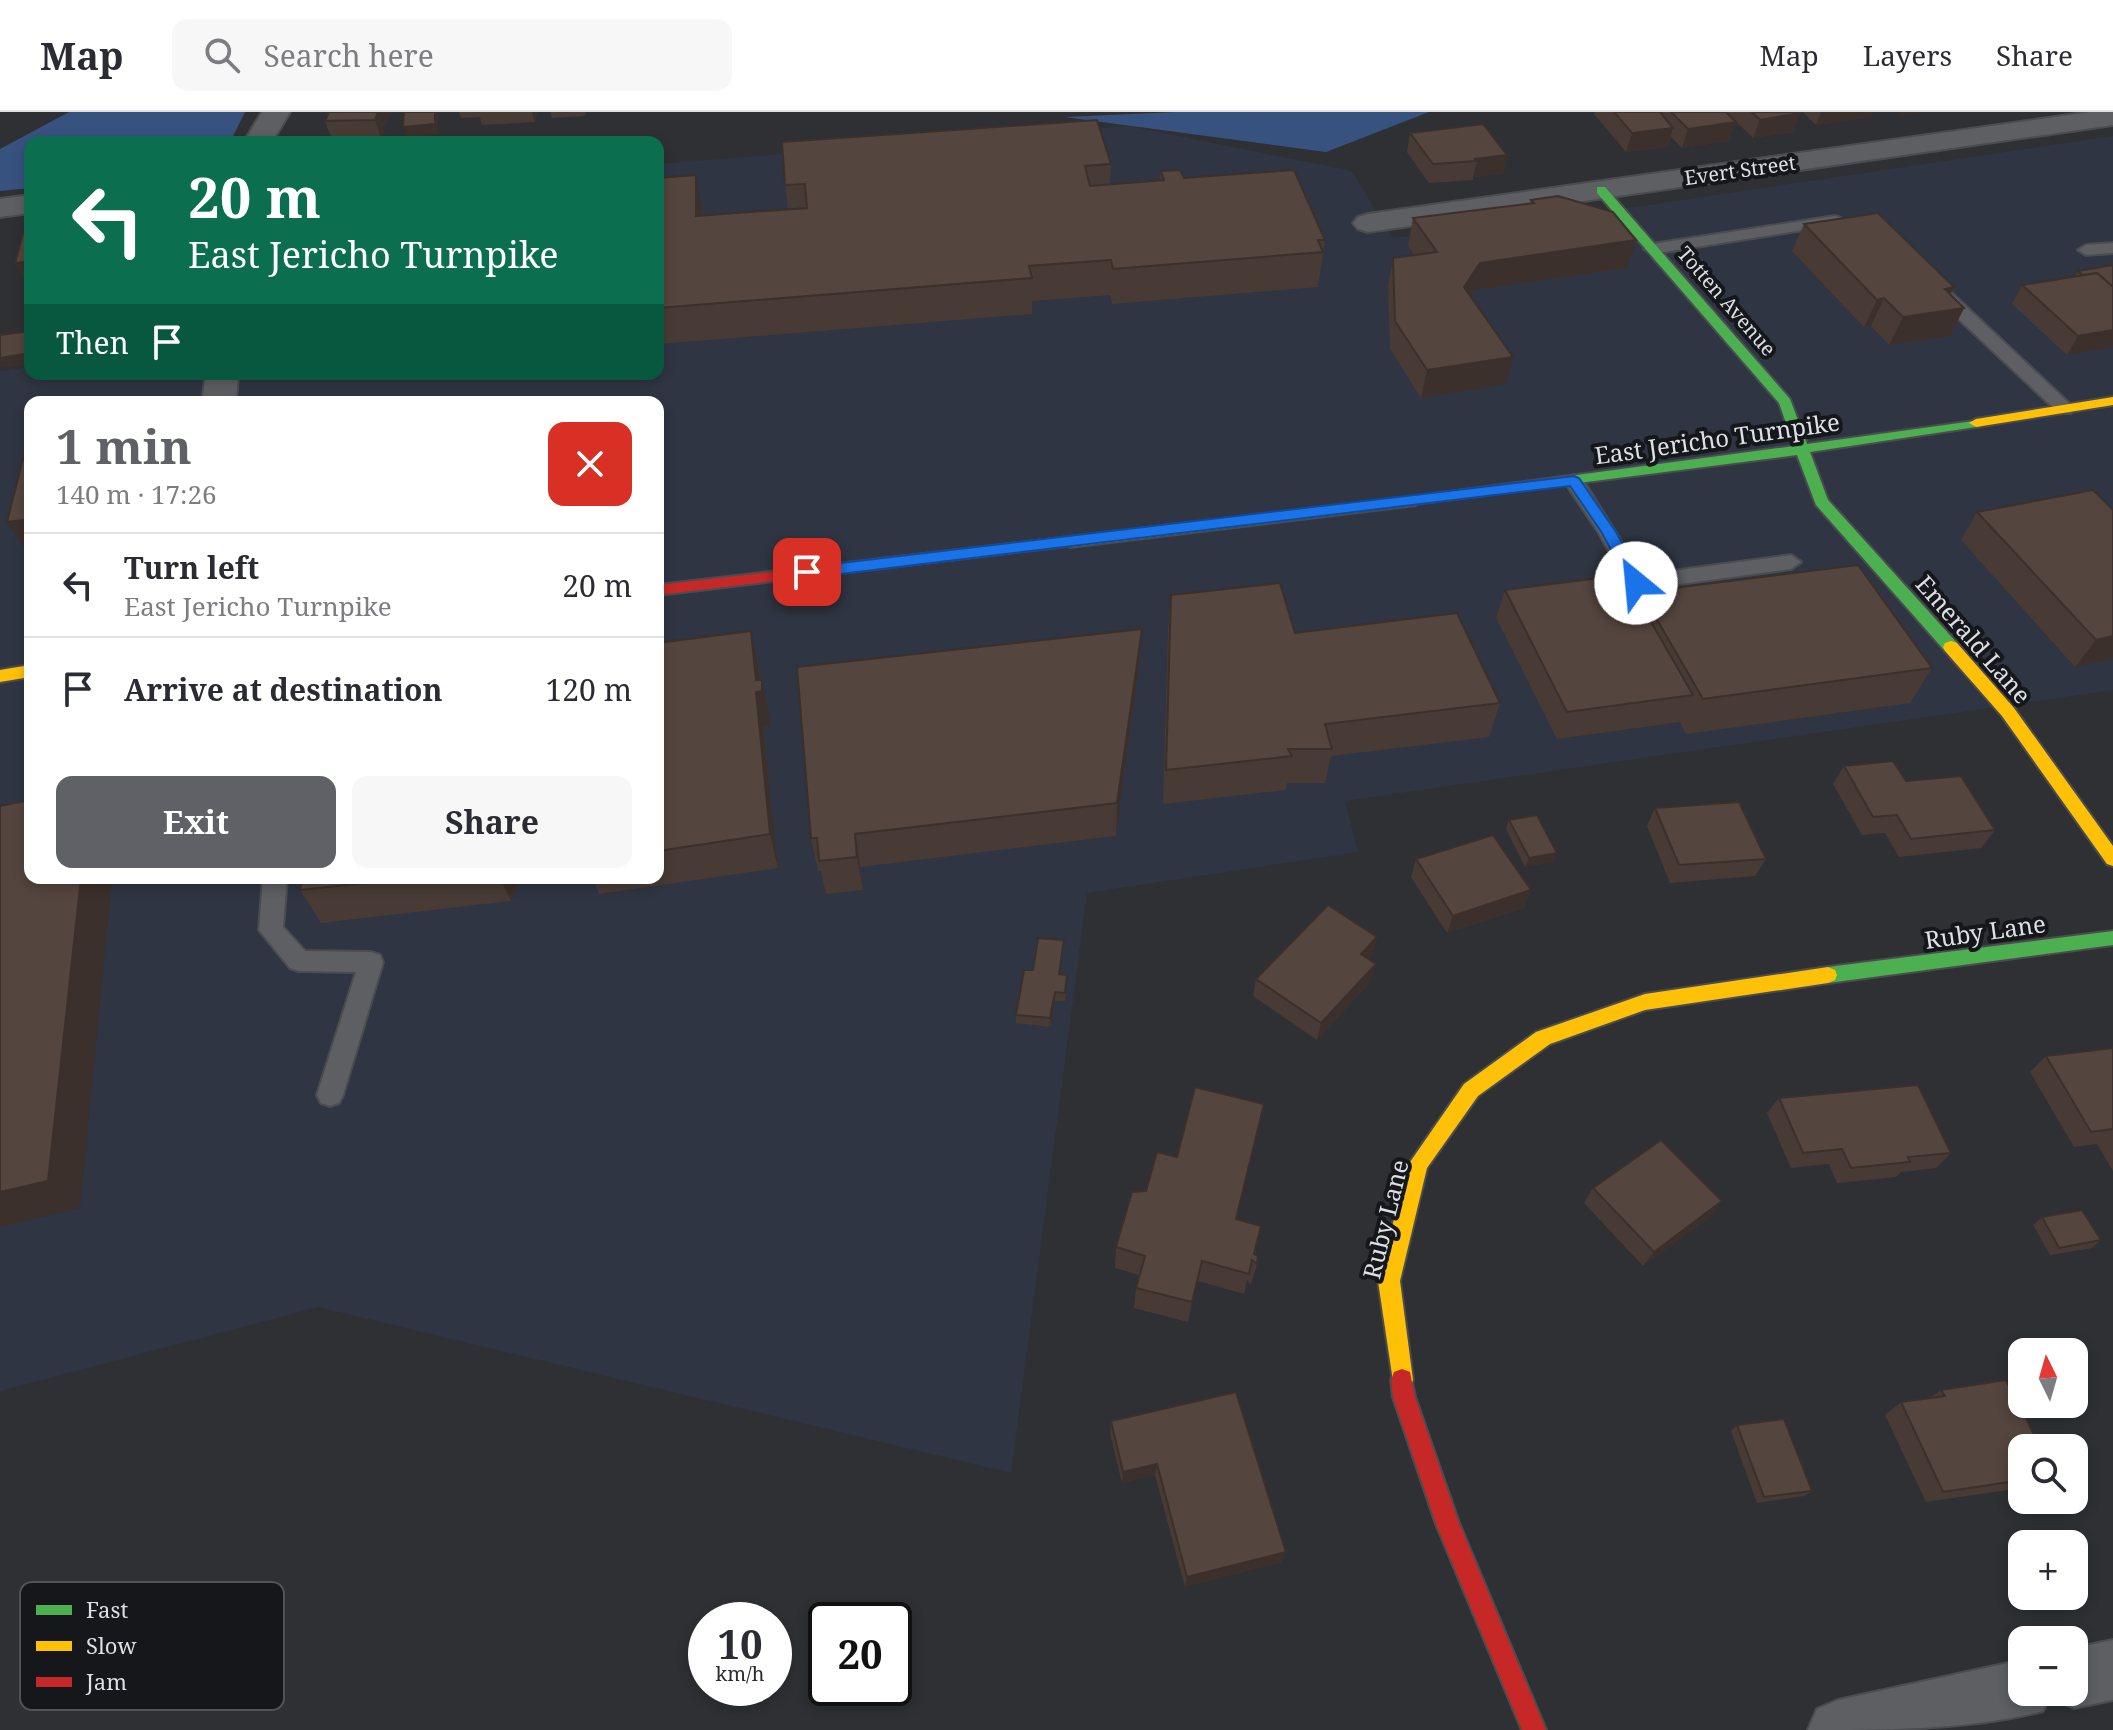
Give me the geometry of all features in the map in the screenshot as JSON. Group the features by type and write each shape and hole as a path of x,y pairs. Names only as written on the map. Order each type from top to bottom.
{"street":[{"path":"262,136 276,112"},
{"name":"Evert Street","path":"1368,223 2113,117"},
{"name":"Totten Avenue","path":"1601,190 1785,402 1803,452"},
{"path":"0,208 24,205"},
{"name":"East Jericho Turnpike","path":"664,589 1803,452 2113,401"},
{"name":"Emerald Lane","path":"1803,452 1821,502 2008,712 2113,859"},
{"path":"0,676 24,672"},
{"name":"Ruby Lane","path":"1534,1730 1448,1524 1404,1397 1389,1281 1418,1165 1471,1090 1543,1038 1645,1002 1794,979 2113,938"},
{"path":"2088,1675 2113,1670"},
{"path":"1838,1730 2008,1693"}],"lane":[{"path":"1652,249 1860,217"},
{"path":"2086,250 2113,248"},
{"path":"1925,278 2065,409"},
{"path":"1574,481 1608,532 1636,583 1791,562"},
{"path":"275,884 271,930 299,961 371,962 330,1095"}],"shaded area":[{"path":"69,112 245,112 233,136 24,136"},
{"path":"1177,112 1429,112 1326,152 1064,117"},
{"path":"1128,126 1352,171 1392,238 1649,205 2113,136 2113,690 1345,801 1358,852 1087,893 1011,1473 318,1307 0,1391 0,371 24,368 24,380 664,380 664,164"},
{"path":"24,136 24,189 0,191 0,149"}],"building":[{"path":"329,112 378,112 375,120 325,121"},
{"path":"404,112 435,112 435,124 403,127"},
{"path":"1614,112 1660,112 1673,128 1632,133"},
{"path":"1671,112 1726,112 1736,122 1688,129"},
{"path":"1752,112 1799,112 1800,113 1760,120"},
{"path":"1097,120 1111,164 1085,166 1090,186 1164,180 1161,171 1180,170 1184,178 1294,170 1325,240 1318,240 1323,252 1113,269 1111,260 1029,266 1032,278 664,308 664,178 696,175 696,216 807,208 805,184 785,185 782,142"},
{"path":"1483,124 1507,155 1433,164 1410,133"},
{"path":"1558,196 1613,212 1636,240 1480,263 1464,287 1513,357 1427,370 1395,321 1393,258 1437,252 1413,218 1534,203 1531,200"},
{"path":"1878,213 1954,287 1945,289 1964,308 1903,317 1884,298 1877,300 1804,224"},
{"path":"24,230 24,262 15,263"},
{"path":"2113,265 2113,287 2097,273 2083,275 2078,271"},
{"path":"2097,273 2113,287 2113,330 2078,336 2022,285"},
{"path":"24,332 24,354 0,358 0,335"},
{"path":"24,455 24,520 7,522"},
{"path":"2093,490 2113,510 2113,636 2096,640 1977,512"},
{"path":"1858,565 1932,668 1703,699 1641,592"},
{"path":"1624,575 1693,695 1567,712 1505,590"},
{"path":"1280,583 1295,633 1457,613 1500,703 1325,724 1332,749 1288,749 1292,756 1166,770 1171,595"},
{"path":"1142,629 1117,803 855,834 857,857 819,861 817,838 811,838 797,667"},
{"path":"751,631 756,680 762,680 762,691 756,692 770,834 664,850 664,642"},
{"path":"1893,761 1906,781 1961,776 1995,830 1911,839 1897,815 1873,817 1844,766"},
{"path":"24,801 24,884 80,884 48,1181 0,1192 0,806"},
{"path":"1739,802 1766,859 1679,865 1655,808"},
{"path":"1537,815 1557,853 1529,858 1509,820"},
{"path":"1493,835 1531,890 1453,916 1416,859"},
{"path":"301,884 355,884 300,890"},
{"path":"1328,905 1377,937 1361,954 1376,964 1321,1023 1256,979"},
{"path":"1038,938 1064,940 1059,974 1067,975 1065,993 1055,992 1050,1018 1016,1015 1024,970 1033,970"},
{"path":"2113,1048 2113,1129 2091,1132 2046,1056"},
{"path":"1918,1085 1951,1153 1908,1157 1910,1162 1851,1168 1842,1149 1803,1153 1779,1098"},
{"path":"1195,1087 1264,1104 1236,1219 1261,1226 1254,1254 1258,1256 1257,1264 1252,1260 1249,1274 1202,1261 1192,1302 1136,1288 1145,1256 1116,1247 1132,1192 1146,1191 1157,1152 1177,1157"},
{"path":"1661,1140 1722,1201 1654,1252 1593,1188"},
{"path":"2082,1210 2101,1240 2059,1248 2042,1217"},
{"path":"2006,1380 2008,1418 2026,1418 2034,1434 2008,1434 2008,1482 1943,1492 1901,1402 1945,1396 1941,1390"},
{"path":"1236,1392 1286,1552 1187,1577 1157,1464 1123,1472 1111,1421"},
{"path":"1784,1419 1812,1491 1764,1497 1737,1425"}],"traffic: fast":[{"path":"1601,190 1785,402 1821,502 1951,647"},
{"path":"1411,502 1751,457 1976,423"},
{"path":"1828,975 2113,938"}],"traffic: slow":[{"path":"1976,423 2113,401"},
{"path":"1070,542 1411,502"},
{"path":"1951,647 2008,712 2113,859"},
{"path":"0,676 24,672"},
{"path":"1402,1380 1389,1281 1418,1165 1471,1090 1543,1038 1645,1002 1828,975"}],"traffic: jam":[{"path":"664,589 1070,542"},
{"path":"1402,1380 1404,1397 1448,1524 1534,1730"}],"route":[{"path":"807,572 1574,481 1608,532 1636,583"}]}
